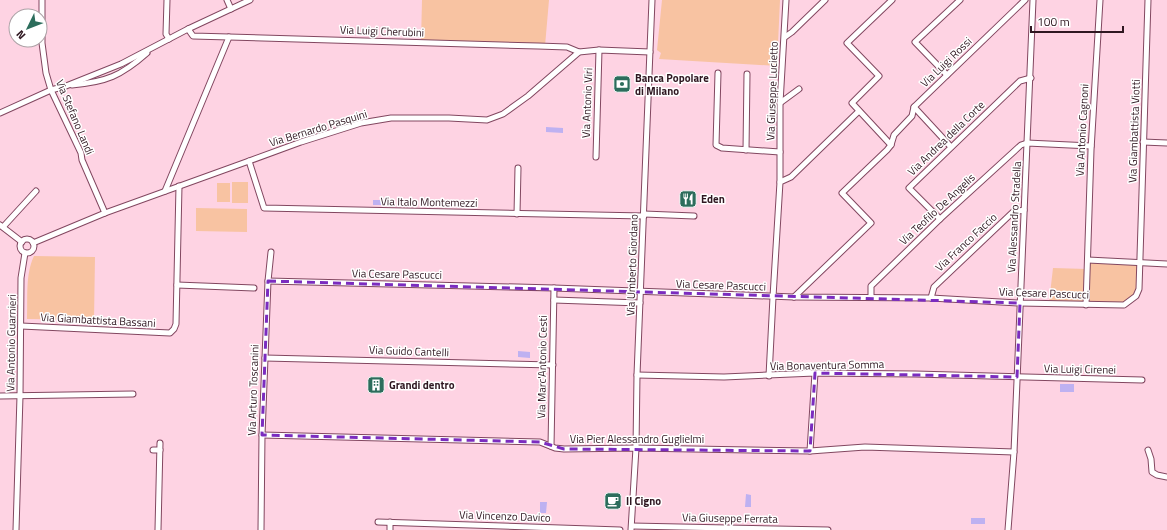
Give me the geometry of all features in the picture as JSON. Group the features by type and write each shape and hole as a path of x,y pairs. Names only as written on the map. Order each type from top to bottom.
{"street":[{"name":"Via Stefano Landi","path":"42,0 42,43 50,90 81,153 82,160 104,213"},
{"path":"167,0 166,34 169,39"},
{"path":"227,0 231,9"},
{"path":"0,113 50,90 66,86 121,64 188,29 250,0"},
{"name":"Via Umberto Giordano","path":"632,528 652,0"},
{"name":"Via Giuseppe Lucietto","path":"770,376 780,182 780,103 786,0"},
{"path":"785,37 825,0"},
{"path":"891,145 852,103 879,76 847,43 892,0"},
{"path":"947,75 915,42 960,0"},
{"name":"Via Luigi Rossi","path":"794,297 871,223 842,192 891,145 894,135 912,116 914,107 1025,0"},
{"name":"Via Alessandro Stradella","path":"1008,530 1014,452 1034,0"},
{"name":"Via Antonio Cagnoni","path":"1086,305 1091,146 1100,0"},
{"name":"Via Giambattista Viotti","path":"1140,263 1148,0"},
{"name":"Via Luigi Cherubini","path":"188,29 193,36 567,47 579,52"},
{"path":"166,191 229,37"},
{"path":"66,86 92,84 110,79 127,70 150,49"},
{"path":"579,52 599,50 650,52"},
{"name":"Via Antonio Viri","path":"596,157 599,50"},
{"name":"Via Bernardo Pasquini","path":"33,242 104,213 301,142 361,123 391,118 449,118 487,120 503,114 522,100 579,52"},
{"path":"718,73 716,145 722,148 780,152"},
{"path":"746,150 748,74"},
{"name":"Via Andrea della Corte","path":"940,219 909,188 1020,81 1030,78"},
{"path":"780,103 798,89"},
{"path":"914,107 951,147"},
{"path":"780,182 791,177 859,111"},
{"path":"1143,142 1167,144"},
{"path":"1027,143 1091,146"},
{"name":"Via Teofilo De Angelis","path":"871,297 871,286 940,219 1020,145 1027,143"},
{"name":"Via Italo Montemezzi","path":"249,161 264,208 517,214 694,216"},
{"path":"517,214 518,168"},
{"name":"Via Giambattista Bassani","path":"21,326 170,333 176,324 179,186"},
{"path":"22,242 2,226 36,191"},
{"name":"Via Franco Faccio","path":"931,298 934,287 1013,212 1024,210"},
{"path":"27,240 33,242 34,246 32,251 25,252 21,249 22,242 27,240"},
{"name":"Via Antonio Guarnieri","path":"16,530 20,396 21,278 25,252"},
{"name":"Via Arturo Toscanini","path":"261,530 262,435 268,281 271,252"},
{"path":"1088,260 1167,264"},
{"name":"Via Cesare Pascucci","path":"268,281 554,288 773,297 931,298 1020,303 1124,305 1136,296 1140,289 1140,263"},
{"path":"177,285 254,288"},
{"name":"Via Marc'Antonio Cesti","path":"551,446 554,288"},
{"path":"554,300 640,303"},
{"name":"Via Guido Cantelli","path":"265,358 553,365"},
{"path":"810,451 815,373"},
{"name":"Via Bonaventura Somma","path":"637,375 724,377 815,373 1017,377"},
{"name":"Via Luigi Cirenei","path":"1017,377 1142,380"},
{"path":"0,396 133,394"},
{"name":"Via Pier Alessandro Guglielmi","path":"262,435 540,442 564,449 636,448 810,451 865,447 1014,452"},
{"path":"158,530 160,443"},
{"path":"153,450 160,450"},
{"path":"1148,450 1151,459 1152,472 1157,475 1167,477"},
{"name":"Via Vincenzo Davico","path":"378,522 620,530"},
{"path":"390,522 390,530"},
{"name":"Via Giuseppe Ferrata","path":"632,528 828,530"}],"highlighted area":[{"path":"268,281 1020,303 1017,377 815,373 810,451 564,449 540,442 262,435"}],"shaded area":[{"path":"422,0 549,0 545,46 421,42"},
{"path":"662,0 780,0 777,66 659,59 661,53 657,50"},
{"path":"546,127 563,128 563,133 546,132"},
{"path":"232,182 248,182 248,203 232,203"},
{"path":"217,183 230,183 230,202 217,202"},
{"path":"373,200 384,200 384,205 373,205"},
{"path":"196,208 247,209 247,232 196,231"},
{"path":"34,256 95,257 94,320 27,319 28,279"},
{"path":"1088,260 1140,263 1139,289 1124,305 1049,303 1053,268 1087,269"},
{"path":"518,351 530,352 530,358 518,357"},
{"path":"1060,384 1074,384 1074,392 1060,392"},
{"path":"746,494 751,495 751,507 745,507"},
{"path":"540,502 547,502 546,513 540,513"},
{"path":"971,518 985,518 985,524 971,524"}],"place":[{"name":"Banca Popolare di Milano","path":"622,84"},
{"name":"Eden","path":"688,199"},
{"name":"Grandi dentro","path":"376,385"},
{"name":"Il Cigno","path":"613,501"}]}
